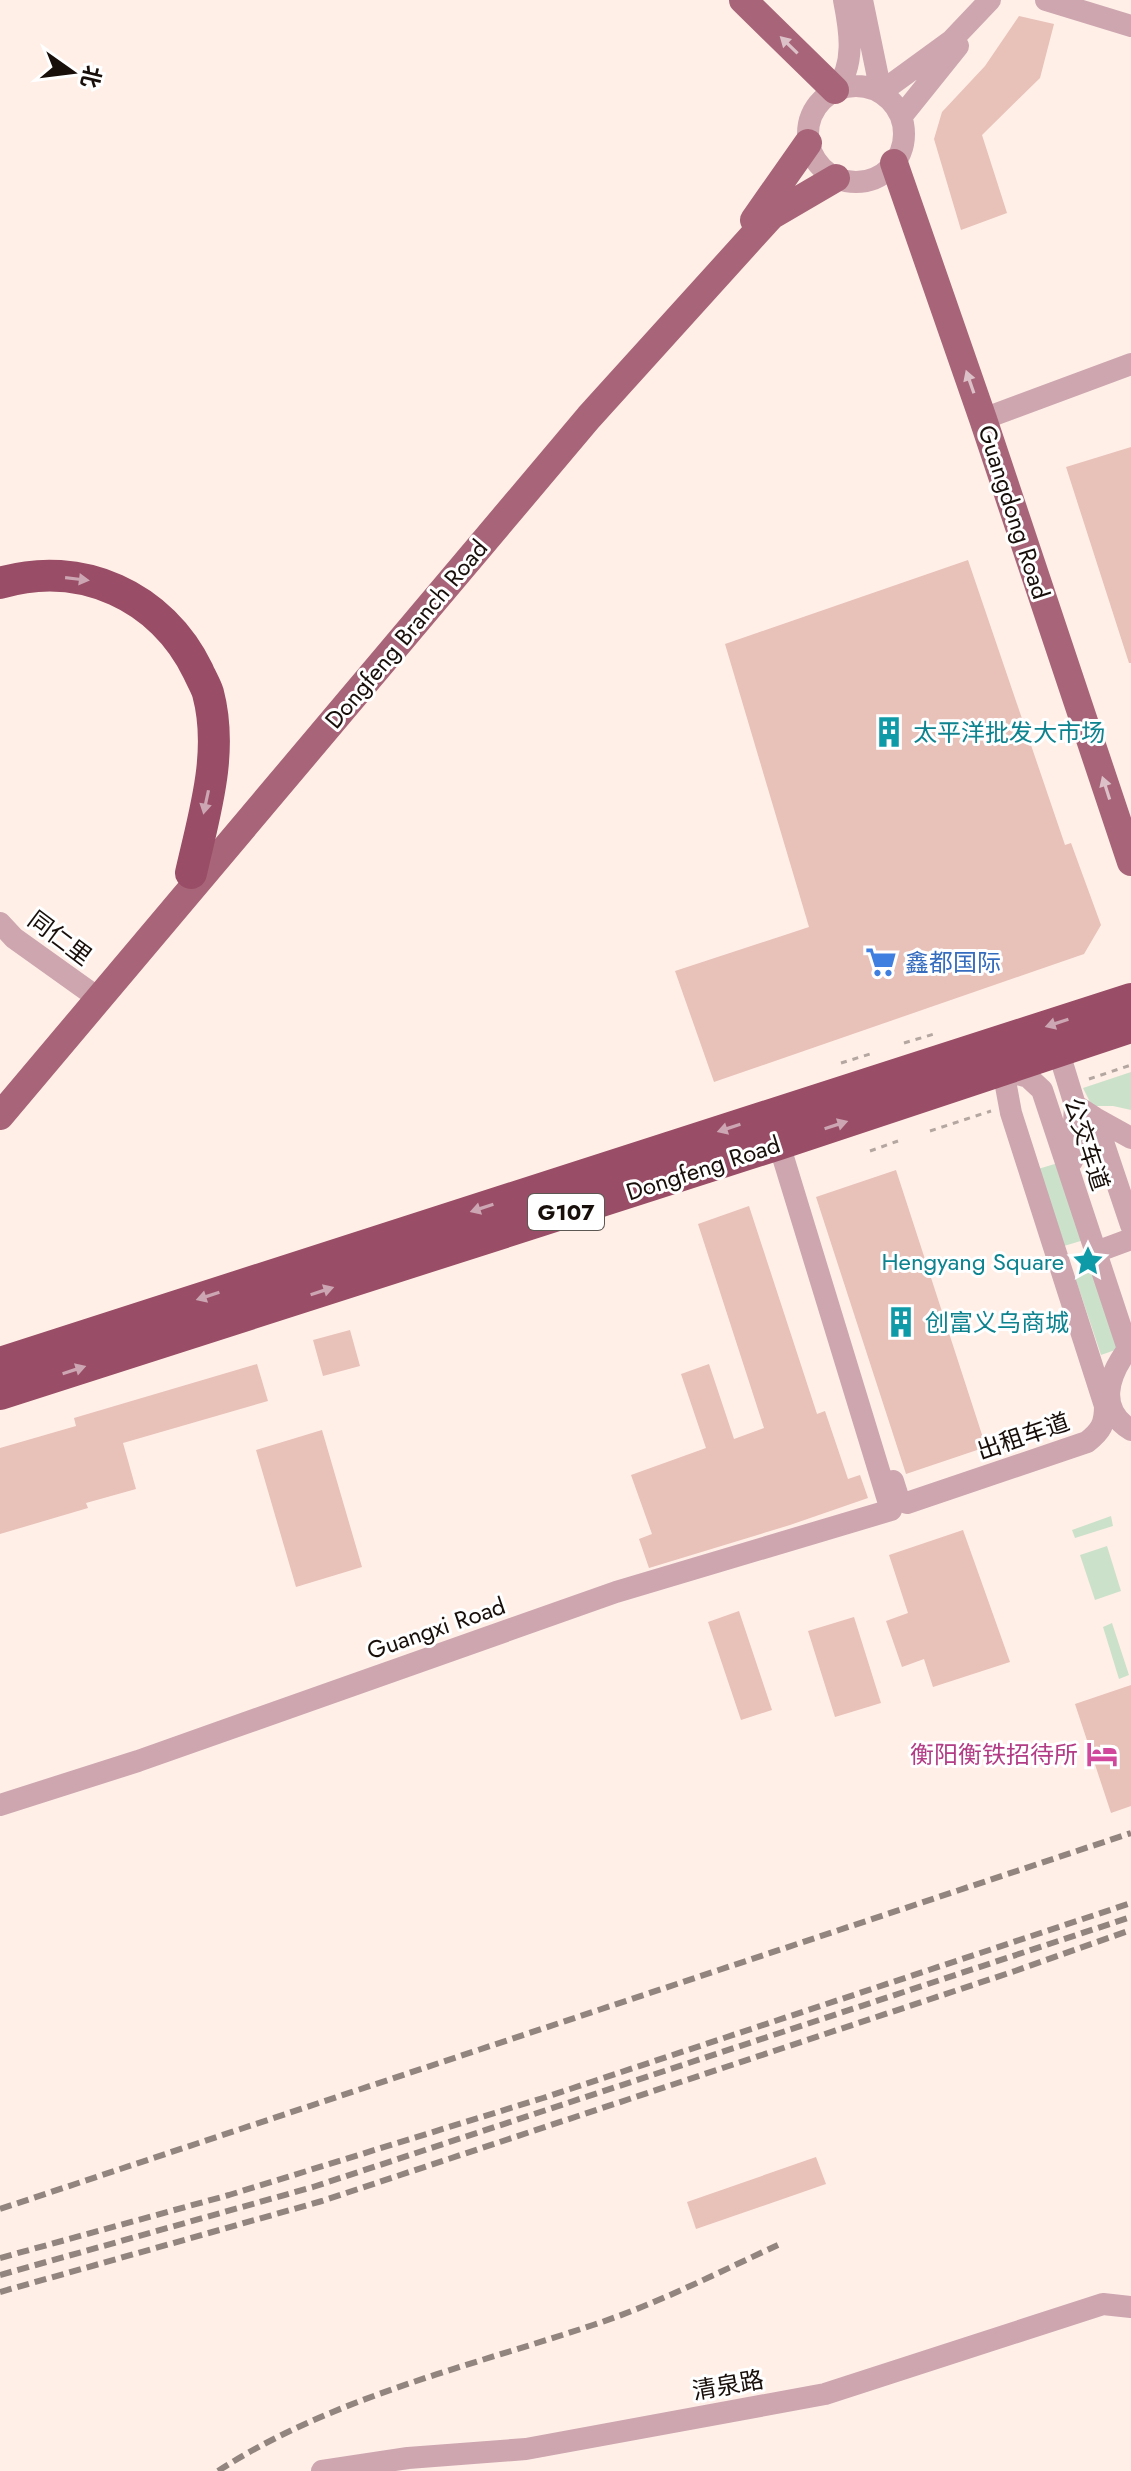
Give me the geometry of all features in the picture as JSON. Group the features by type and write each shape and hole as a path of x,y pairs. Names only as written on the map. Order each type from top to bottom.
{"highway":[{"path":"0,583 44,576 84,578 116,588 158,615 187,650 208,693 213,771 191,873"},
{"name":"Dongfeng Road","path":"0,1363 1131,999"},
{"name":"Dongfeng Road","path":"0,1394 779,1144 1131,1027"}],"main road":[{"path":"743,0 835,90"},
{"name":"Dongfeng Branch Road","path":"0,1102 578,411 763,211 808,143"},
{"name":"Guangdong Road","path":"894,163 1131,862"},
{"name":"Dongfeng Branch Road","path":"0,1116 589,417 771,216 836,178"}],"street":[{"path":"835,90 866,86 881,92 893,103 901,117 904,133 894,163 882,174 867,181 851,182 823,170 813,157 808,143 808,127 813,112 845,78 849,62 849,24 844,0"},
{"path":"862,0 881,92"},
{"path":"881,92 951,41 990,0"},
{"path":"901,117 958,47 1002,0"},
{"path":"1046,0 1131,26"},
{"path":"983,419 1131,364"},
{"name":"同仁里","path":"0,923 14,938 91,993"},
{"path":"1059,1053 1075,1105 1070,1156 1098,1251 1131,1341"},
{"name":"出租车道","path":"898,1502 905,1496 1081,1437 1091,1428 1096,1406 1021,1170 1022,1149 1003,1070"},
{"name":"公交车道","path":"1003,1070 1028,1077 1042,1090 1098,1251 1128,1349 1111,1381 1109,1402 1116,1420 1131,1430"},
{"path":"1075,1105 1131,1138"},
{"path":"1095,1118 1131,1225"},
{"path":"779,1144 858,1401 898,1502"},
{"path":"1098,1251 1131,1239"},
{"name":"Guangxi Road","path":"0,1805 138,1761 616,1592 898,1502"},
{"name":"清泉路","path":"322,2471 408,2458 526,2449 825,2394 1103,2304 1131,2307"}],"path":[{"path":"904,1043 934,1034"},
{"path":"841,1063 870,1054"},
{"path":"930,1131 963,1121"},
{"path":"870,1151 898,1141"}],"green space":[{"path":"1131,1072 1131,1110 1092,1106 1083,1088"},
{"path":"1058,1163 1084,1240 1064,1246 1038,1169"},
{"path":"1095,1271 1121,1348 1101,1355 1075,1277"},
{"path":"1111,1516 1113,1526 1075,1538 1072,1530"},
{"path":"1107,1546 1121,1591 1095,1600 1080,1555"},
{"path":"1112,1623 1129,1675 1119,1679 1103,1627"}],"building":[{"path":"1019,16 1054,24 1040,78 982,135 1007,213 961,230 934,139 942,112 985,66"},
{"path":"1131,447 1131,663 1129,663 1066,467"},
{"path":"968,560 1065,845 1071,843 1101,925 1084,954 714,1082 675,971 809,927 725,644"},
{"name":"创富义乌商城","path":"896,1170 986,1447 906,1474 816,1197"},
{"path":"749,1206 817,1414 825,1411 848,1479 860,1475 868,1498 649,1568 639,1539 652,1534 631,1475 706,1448 681,1374 709,1364 734,1439 764,1428 698,1224"},
{"path":"350,1330 360,1366 323,1376 313,1340"},
{"path":"257,1364 268,1401 123,1443 136,1489 86,1503 88,1508 0,1534 0,1448 76,1426 74,1418"},
{"path":"322,1430 362,1567 296,1587 256,1450"},
{"path":"963,1530 1010,1662 933,1687 924,1659 902,1667 886,1621 908,1613 889,1555"},
{"path":"739,1611 772,1710 741,1720 708,1622"},
{"path":"854,1617 881,1703 835,1717 808,1631"},
{"path":"1131,1685 1131,1806 1111,1813 1075,1704"},
{"path":"816,2157 826,2184 696,2229 687,2202"}],"railway":[{"path":"0,2209 1131,1833"},
{"path":"0,2258 229,2195 543,2098 1131,1903"},
{"path":"0,2275 313,2187 1131,1917"},
{"path":"0,2292 322,2201 1131,1930"},
{"path":"218,2471 261,2445 353,2404 617,2317 778,2245"}],"place":[{"name":"太平洋批发大市场","path":"889,732"},
{"name":"鑫都国际","path":"881,962"},
{"name":"Hengyang Square","path":"1088,1261"},
{"name":"创富义乌商城","path":"901,1322"},
{"name":"衡阳衡铁招待所","path":"1102,1754"}]}
